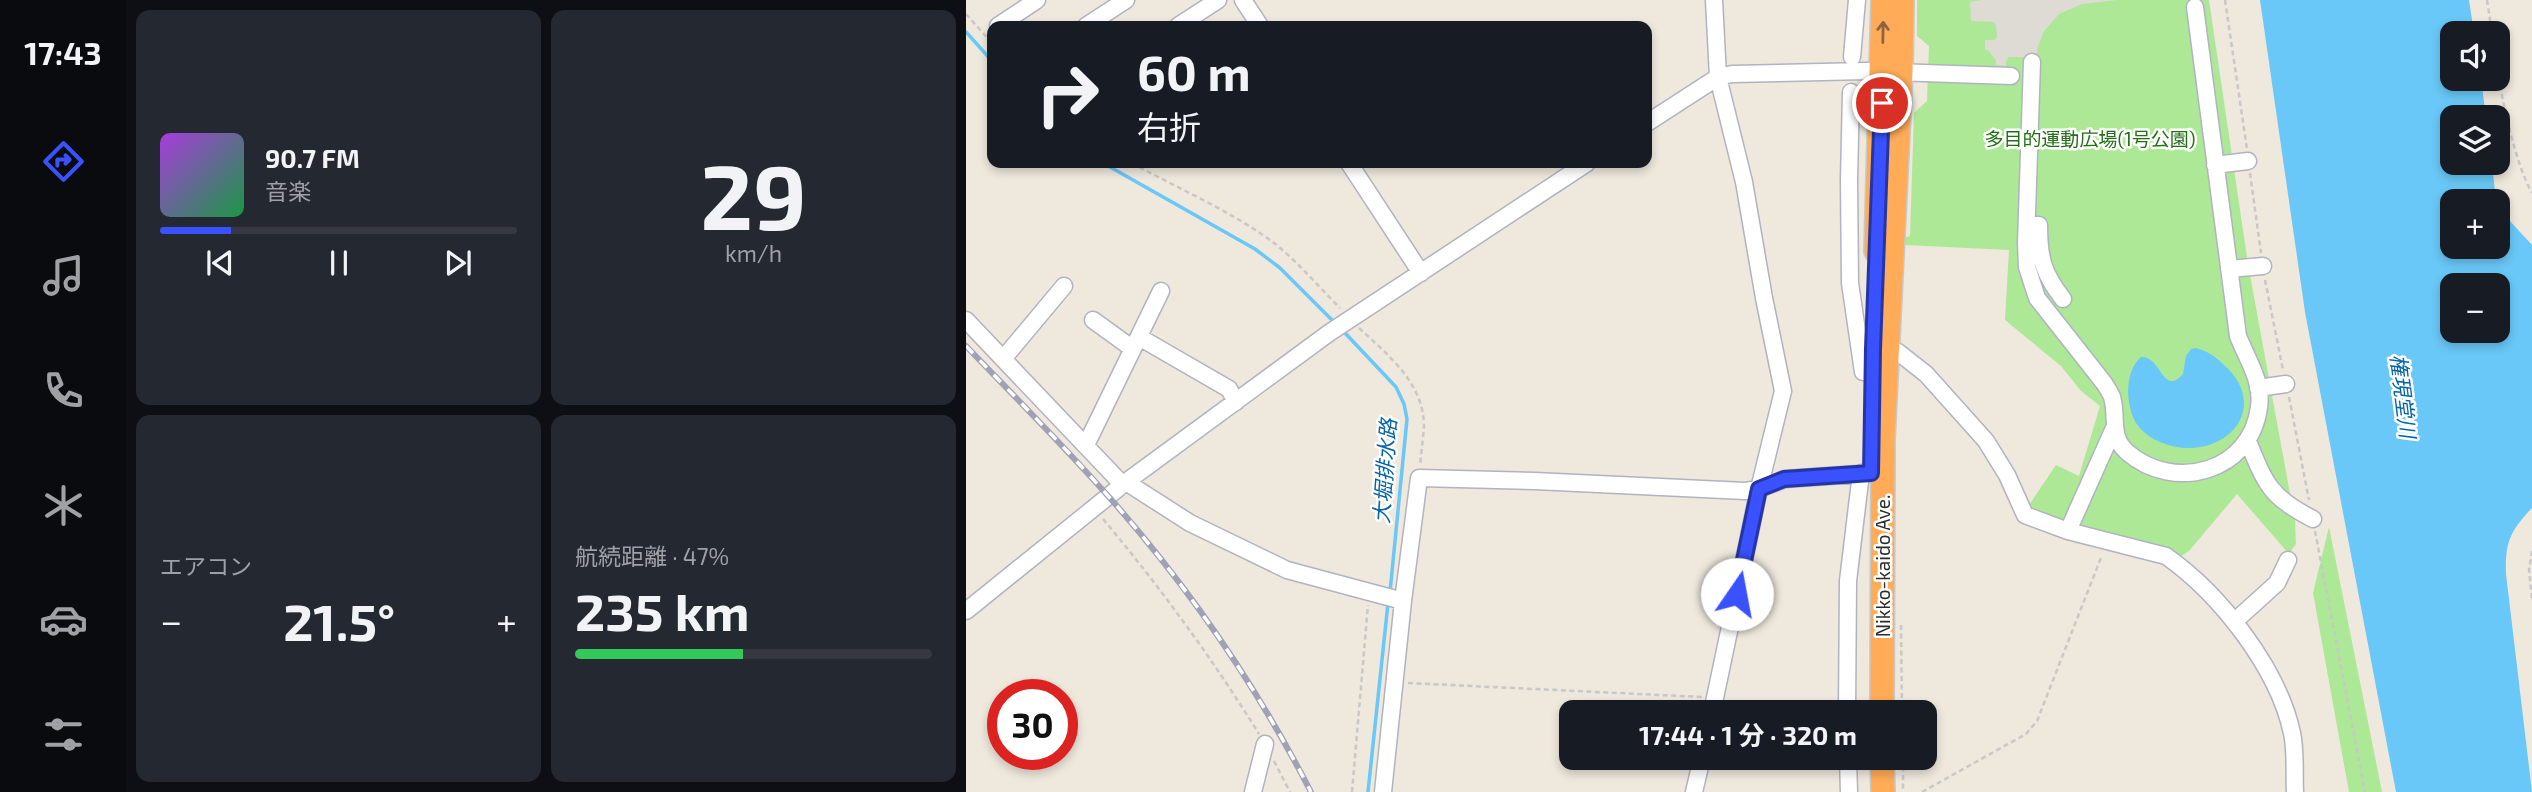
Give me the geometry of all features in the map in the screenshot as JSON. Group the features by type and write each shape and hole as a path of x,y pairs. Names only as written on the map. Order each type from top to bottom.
{"highway":[{"name":"Nikko-kaido Ave.","path":"1883,0 1892,71"},
{"name":"Nikko-kaido Ave.","path":"1870,700 1866,473 1877,357 1892,71 1902,0"},
{"name":"Nikko-kaido Ave.","path":"1877,357 1883,452 1882,700"},
{"path":"1870,770 1870,792"},
{"path":"1882,770 1882,792"}],"street":[{"path":"1008,21 1037,0"},
{"path":"1094,21 1126,0"},
{"path":"1186,21 1218,0"},
{"path":"1243,0 1257,21"},
{"path":"1714,0 1718,76 1744,181 1783,391 1759,489 1715,700"},
{"path":"1852,57 1857,0"},
{"path":"2032,62 2026,225 2027,267 2037,298 2104,383 2113,399 2116,438 2127,452 2146,464 2172,472 2206,472 2223,464 2248,441 2259,407 2257,379 2238,336 2194,7"},
{"path":"1652,120 1718,76 1732,74 1892,71 2011,76"},
{"path":"1851,92 1850,283 1863,372 1877,357 1898,352 1926,374 1986,441 2007,475 2025,515 2068,531 2166,556 2178,564 2235,621 2275,684 2293,734 2295,792"},
{"path":"2215,165 2248,161"},
{"path":"1352,168 1421,273"},
{"path":"967,608 1125,483 1329,333 1579,168"},
{"path":"2026,225 2039,225 2039,251 2047,278 2063,299"},
{"path":"2229,269 2263,266"},
{"path":"1003,359 1064,286"},
{"path":"1086,445 1161,291"},
{"path":"966,320 1125,483 1191,523 1287,570 1403,601"},
{"path":"1093,320 1229,389 1236,402"},
{"path":"2258,388 2286,384"},
{"path":"2068,531 2114,428"},
{"path":"2248,441 2263,481 2291,508 2313,519"},
{"path":"1383,792 1419,478 1733,491 1759,489 1784,479 1866,473 1848,580 1847,700"},
{"path":"2235,621 2277,583 2288,560"},
{"path":"1253,792 1265,744"},
{"path":"1694,792 1699,770"},
{"path":"1848,770 1849,792"}],"path":[{"path":"2487,0 2490,21"},
{"path":"966,14 987,29"},
{"path":"2502,91 2526,183 2532,193"},
{"path":"1141,168 1273,243 1295,262 1347,321 1394,361 1416,391 1422,407 1424,425 1419,478"},
{"path":"1094,508 1186,625 1232,690 1290,792"},
{"path":"1922,792 2026,734 2037,721 2107,542"},
{"path":"2532,551 2529,570 2532,599"},
{"path":"1352,792 1370,591"},
{"path":"1396,682 1645,700"},
{"path":"1903,770 1903,792"}],"green space":[{"name":"多目的運動広場(1号公園)","path":"1917,0 2209,0 2248,264 2295,521 2296,544 2289,554 2237,494 2189,551 2181,556 2076,530 2027,508 2056,465 2079,476 2100,406 2081,391 2061,366 2005,320 2009,250 1905,245 1904,238 1910,236 1914,113 1927,101 1929,46 1917,36"},
{"path":"2329,527 2382,792 2349,792 2313,593"}],"shaded area":[{"path":"2117,0 2082,4 2059,14 2044,31 2037,49 2037,62 2024,57 2009,57 2006,66 1996,65 1996,60 1985,50 1985,40 1994,40 1997,37 1994,22 1971,21 1970,2"}],"water":[{"name":"権現堂川","path":"2260,0 2469,0 2472,21 2440,21 2440,91 2483,91 2484,105 2440,105 2440,175 2493,175 2495,189 2440,189 2440,259 2510,259 2510,221 2532,245 2532,508 2510,538 2506,574 2532,792 2396,792 2305,312"},
{"path":"2196,348 2217,359 2238,382 2244,399 2242,415 2234,430 2220,440 2202,447 2182,448 2160,442 2140,428 2130,407 2129,380 2133,367 2141,357 2153,362 2166,378 2176,380 2183,374 2186,356 2191,349"}],"waterway":[{"name":"大堀排水路","path":"966,32 987,55"},
{"name":"大堀排水路","path":"1112,168 1255,249 1280,268 1333,321"},
{"name":"大堀排水路","path":"1345,333 1396,387 1407,419 1390,592"},
{"name":"大堀排水路","path":"1368,792 1388,603"}],"railway":[{"path":"966,346 1092,478 1166,566 1244,676 1311,792"}],"route":[{"path":"1737,594 1759,489 1784,479 1871,473 1882,103"}]}
